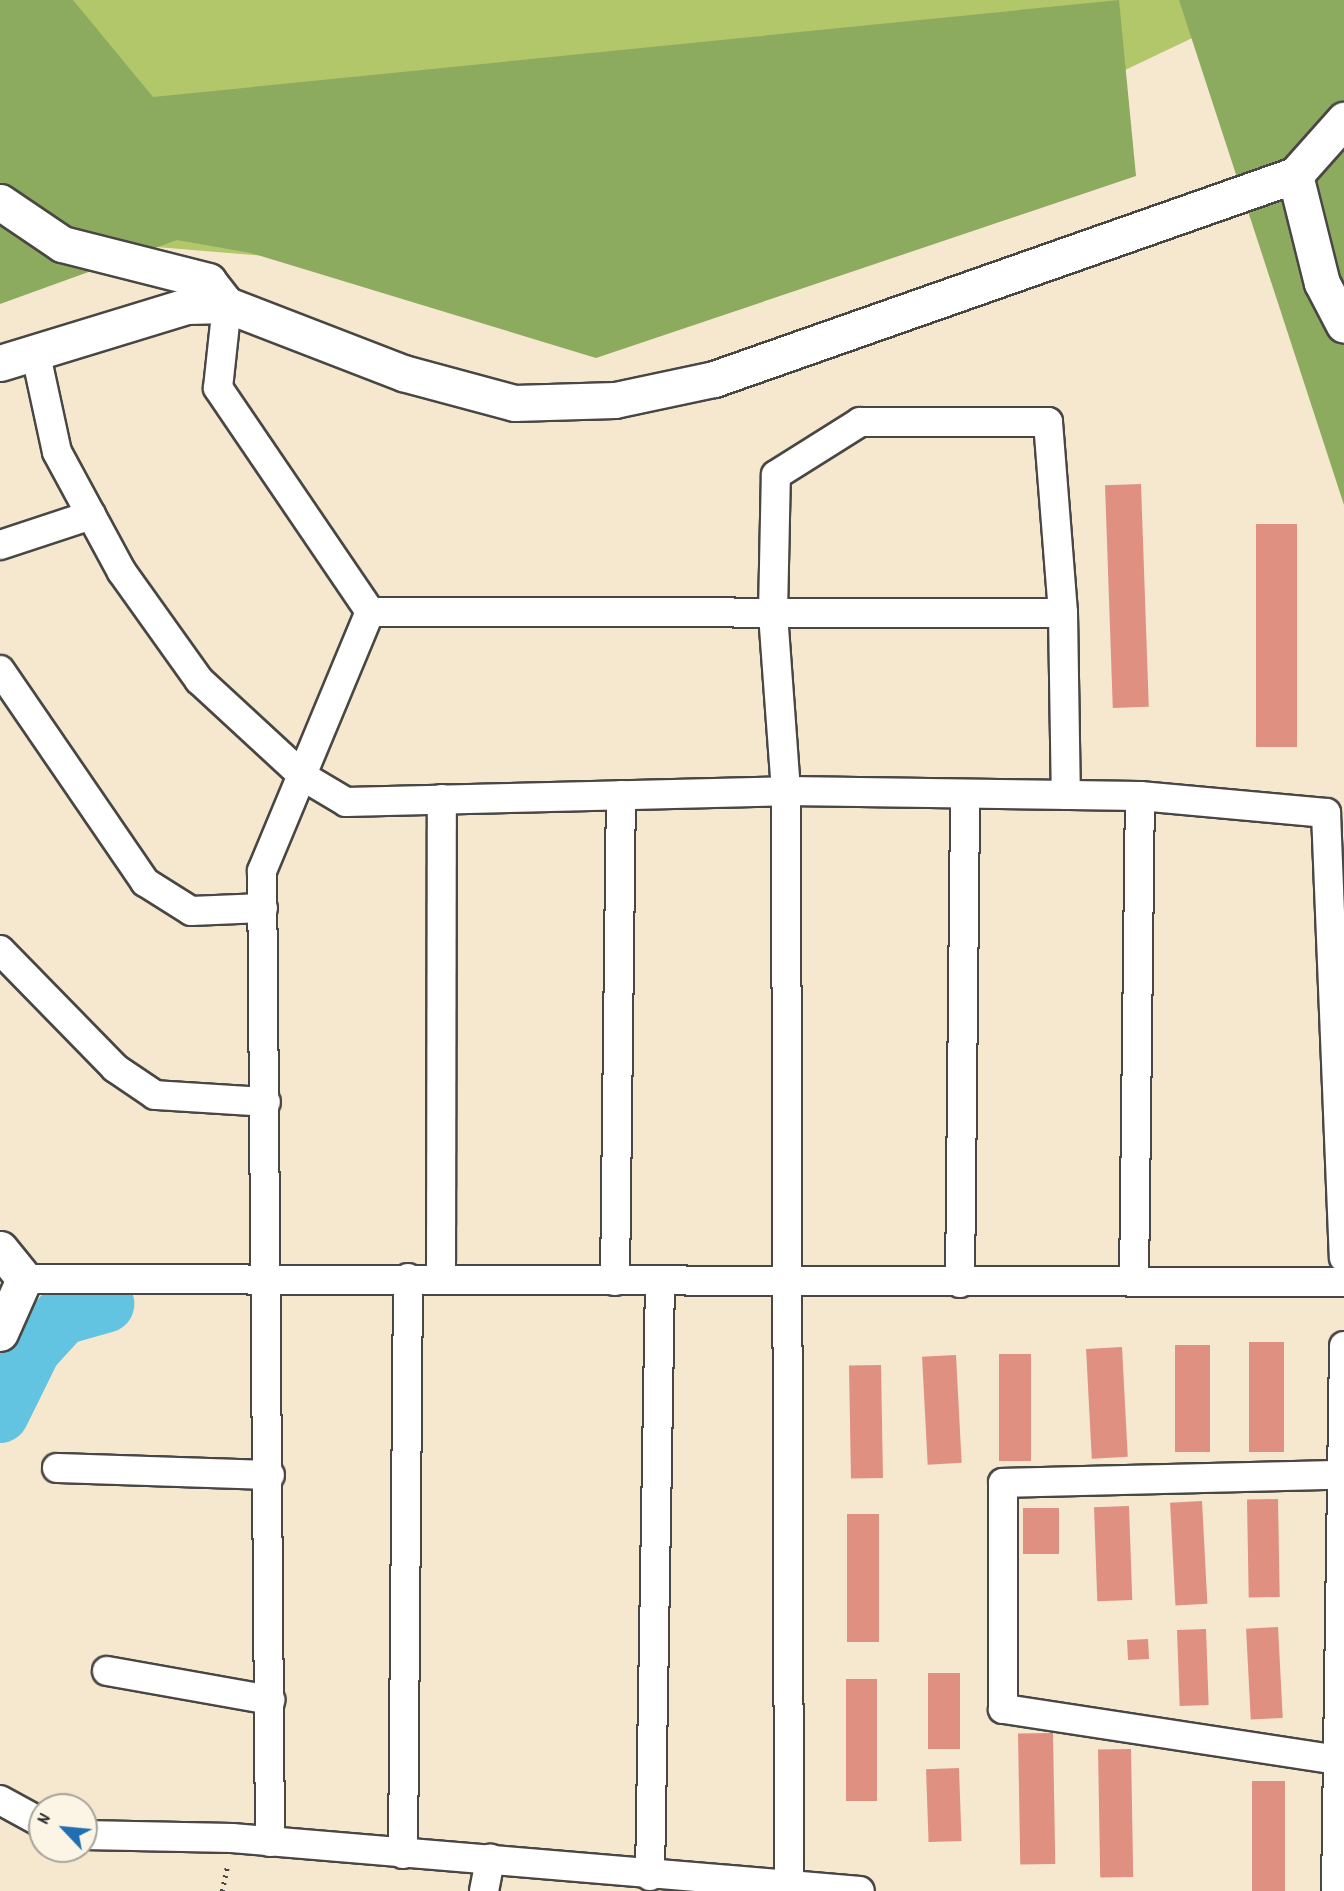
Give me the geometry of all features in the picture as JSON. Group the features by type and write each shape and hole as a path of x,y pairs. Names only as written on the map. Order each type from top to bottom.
{"street":[{"path":"0,363 36,355 187,306 227,305 403,373 514,403 615,400 714,379 1295,175 1344,120"},
{"path":"1295,175 1322,283 1344,325"},
{"path":"0,202 62,244 208,281 227,305 218,388 370,612"},
{"path":"36,355 57,453 122,572 199,680 304,777 346,802 786,791 1140,796 1326,813 1344,1258"},
{"path":"789,1881 783,1283 786,791 773,612 776,475 860,422 970,418 1048,422 1063,613 1066,795"},
{"path":"0,545 91,515"},
{"path":"370,612 1063,613"},
{"path":"270,1842 270,1277 262,871 304,777 370,612"},
{"path":"0,670 145,882 191,911 263,908"},
{"path":"960,1283 965,794"},
{"path":"615,1281 621,795"},
{"path":"1135,1282 1140,796"},
{"path":"441,1279 442,799"},
{"path":"0,950 114,1068 155,1095 266,1102"},
{"path":"0,1249 24,1279"},
{"path":"24,1279 270,1277 783,1283 1344,1282"},
{"path":"403,1854 408,1278"},
{"path":"0,1332 24,1279"},
{"path":"650,1875 660,1282"},
{"path":"1336,1891 1344,1346"},
{"path":"57,1468 270,1475"},
{"path":"1338,1760 1003,1709 1003,1483 1342,1475"},
{"path":"107,1671 270,1700"},
{"path":"0,1800 28,1815"},
{"path":"98,1836 270,1842 650,1875 789,1881 860,1891"},
{"path":"484,1891 490,1859"}],"green space":[{"path":"0,0 1272,0 665,289 0,234"},
{"path":"0,0 73,0 153,97 1119,0 1136,176 596,358 251,253 177,240 0,304"},
{"path":"1179,0 1344,0 1344,505"}],"building":[{"path":"1141,484 1149,707 1113,708 1105,485"},
{"path":"1256,524 1297,524 1297,747 1256,747"},
{"path":"1249,1342 1284,1342 1284,1452 1249,1452"},
{"path":"1175,1345 1210,1345 1210,1452 1175,1452"},
{"path":"1122,1347 1128,1457 1092,1459 1086,1349"},
{"path":"999,1354 1031,1354 1031,1461 999,1461"},
{"path":"956,1355 962,1463 928,1465 922,1357"},
{"path":"881,1365 883,1478 851,1479 849,1366"},
{"path":"1278,1499 1280,1597 1249,1598 1247,1500"},
{"path":"1202,1501 1207,1604 1175,1606 1170,1503"},
{"path":"1129,1506 1132,1600 1097,1601 1094,1507"},
{"path":"1023,1508 1059,1508 1059,1554 1023,1554"},
{"path":"847,1514 879,1514 879,1642 847,1642"},
{"path":"1278,1627 1283,1718 1251,1720 1246,1629"},
{"path":"1206,1629 1209,1705 1180,1706 1177,1630"},
{"path":"1148,1639 1149,1659 1128,1660 1127,1640"},
{"path":"928,1673 960,1673 960,1749 928,1749"},
{"path":"846,1679 877,1679 877,1801 846,1801"},
{"path":"1053,1733 1055,1864 1020,1865 1018,1734"},
{"path":"1131,1749 1133,1877 1100,1878 1098,1750"},
{"path":"959,1768 962,1841 929,1842 926,1769"},
{"path":"1252,1781 1285,1781 1285,1891 1252,1891"}],"waterway":[{"path":"0,1414 32,1349 62,1316 105,1304"}]}
